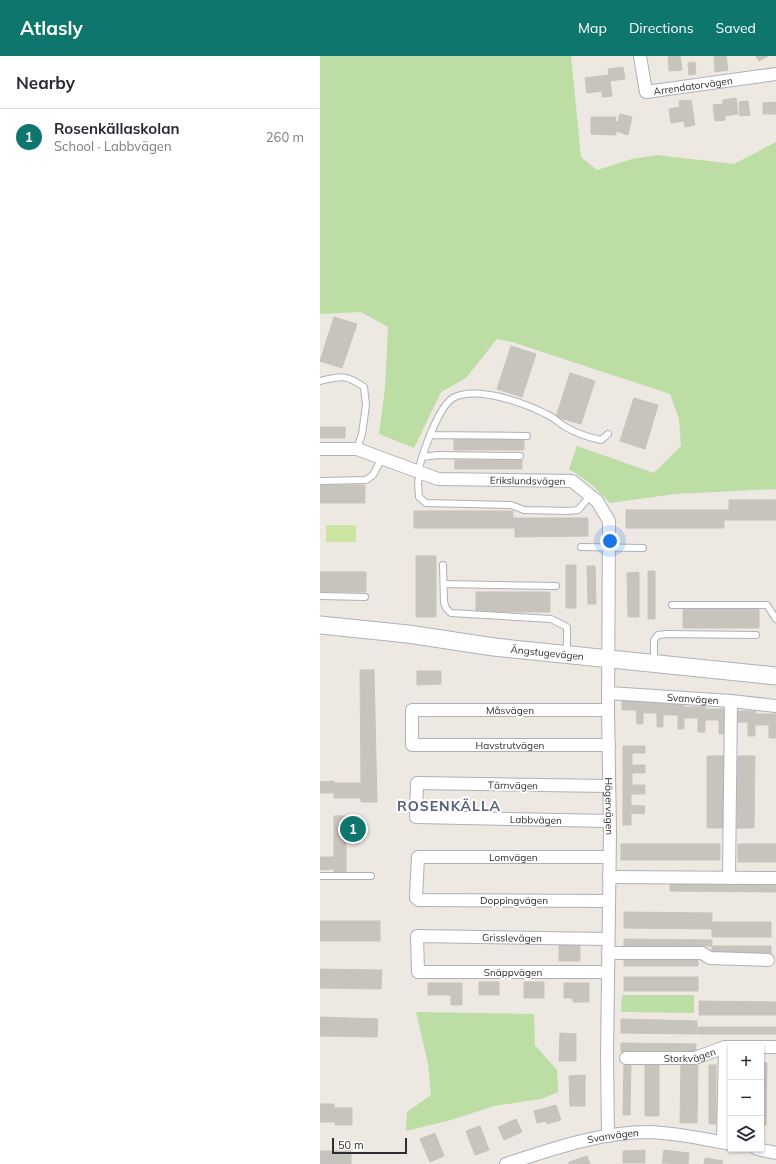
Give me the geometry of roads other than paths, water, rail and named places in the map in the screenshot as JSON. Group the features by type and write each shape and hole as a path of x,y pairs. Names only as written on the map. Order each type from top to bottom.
{"street":[{"name":"Arrendatorvägen","path":"640,56 646,92 776,74"},
{"name":"Erikslundsvägen","path":"320,449 357,449 438,479 572,481 597,501 609,521 609,659"},
{"name":"Ängstugevägen","path":"320,625 408,634 494,647 776,676"},
{"name":"Hägervägen","path":"608,1136 607,972 610,857 608,745 609,659"},
{"name":"Svanvägen","path":"608,693 731,701 776,706"},
{"path":"729,878 731,701"},
{"name":"Måsvägen","path":"412,746 412,710 608,710"},
{"name":"Havstrutvägen","path":"412,746 608,745"},
{"name":"Tärnvägen","path":"416,817 417,784 609,786"},
{"name":"Labbvägen","path":"416,817 609,821"},
{"name":"Lomvägen","path":"419,900 416,898 418,857 610,857"},
{"path":"609,877 776,878"},
{"name":"Doppingvägen","path":"419,900 608,901"},
{"name":"Grisslevägen","path":"418,972 417,936 608,939"},
{"path":"608,953 702,953 710,958 768,960"},
{"name":"Snäppvägen","path":"418,972 607,972"},
{"name":"Svanvägen","path":"506,1164 571,1144 608,1136 648,1132 688,1136 727,1143 726,1047"},
{"name":"Storkvägen","path":"626,1058 695,1058 726,1047 776,1047"},
{"path":"764,1150 776,1153"}],"lane":[{"path":"320,381 339,377 352,378 364,387 366,405 362,434 357,449"},
{"path":"590,496 578,510 568,511 524,510 510,505 426,503 419,497 419,472 422,457 430,436 444,408 452,399 464,394 479,393 527,405 548,414 564,426 579,434 601,440 608,434"},
{"path":"430,436 527,436"},
{"path":"422,457 438,455 520,456"},
{"path":"320,481 366,480 373,475 382,458"},
{"path":"581,547 643,548"},
{"path":"443,565 444,602 446,608 451,613 551,619 560,622 567,627 566,654"},
{"path":"444,584 556,586"},
{"path":"320,596 365,597"},
{"path":"672,605 767,606 776,619"},
{"path":"654,663 654,640 658,635 756,635"},
{"path":"320,876 371,876"}],"place":[{"name":"Rosenkällaskolan","path":"353,829"}],"district":[{"name":"ROSENKÄLLA","path":"449,806"}]}
